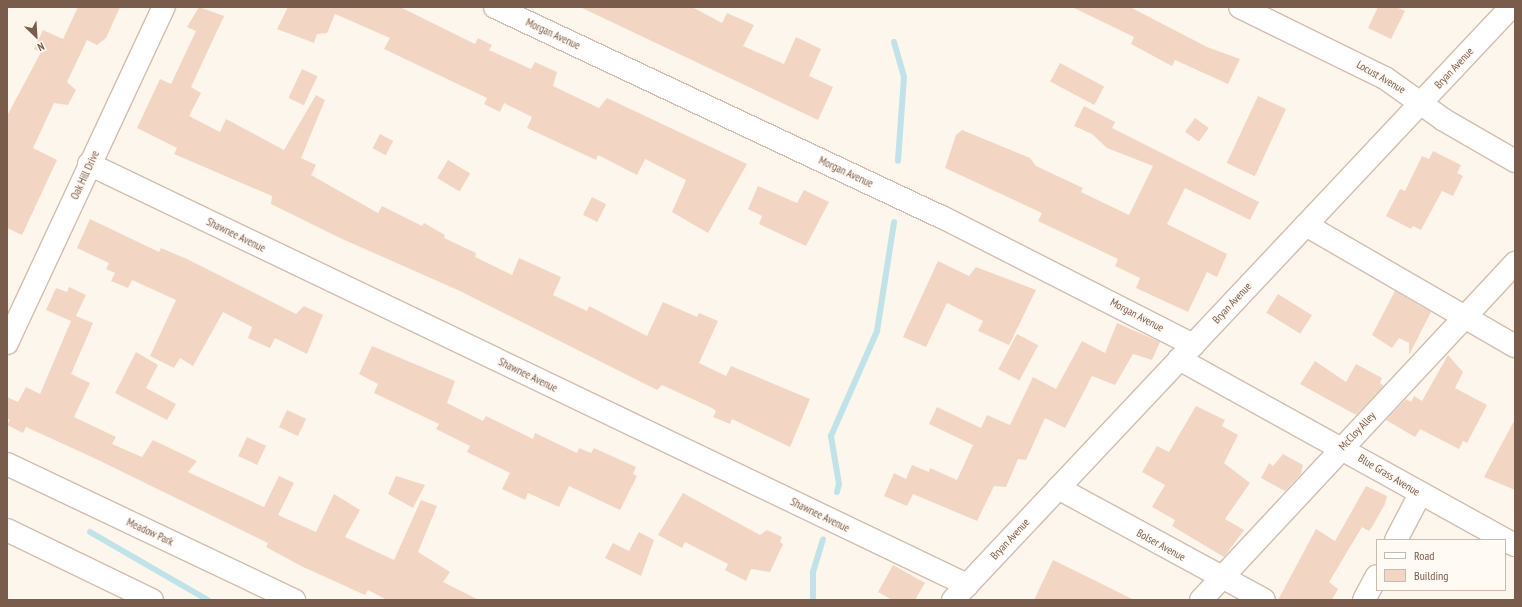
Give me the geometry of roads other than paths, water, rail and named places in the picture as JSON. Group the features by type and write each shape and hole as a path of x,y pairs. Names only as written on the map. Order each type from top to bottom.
{"street":[{"name":"Oak Hill Drive","path":"7,343 89,164 164,7"},
{"name":"Morgan Avenue","path":"495,7 942,217 1186,352"},
{"name":"Locust Avenue","path":"1240,7 1385,78 1423,102 1444,120 1515,161"},
{"name":"Bryan Avenue","path":"960,593 1511,7"},
{"name":"Shawnee Avenue","path":"89,164 960,593"},
{"path":"1306,225 1450,305 1462,318 1515,346"},
{"name":"McCloy Alley","path":"1201,600 1462,318 1515,263"},
{"name":"Blue Grass Avenue","path":"1186,352 1420,494 1504,539"},
{"name":"Meadow Park","path":"7,464 294,600"},
{"name":"Bolser Avenue","path":"1058,488 1221,578 1264,600"},
{"path":"1397,539 1420,494"},
{"path":"7,530 152,600"},
{"name":"Blue Grass Avenue","path":"1506,540 1515,545"},
{"path":"1364,600 1376,578"}],"waterway":[{"path":"894,42 904,77 898,161"},
{"path":"837,492 839,484 831,436 877,331 894,222"},
{"path":"90,532 208,600"},
{"path":"813,600 813,572 823,540"}]}
